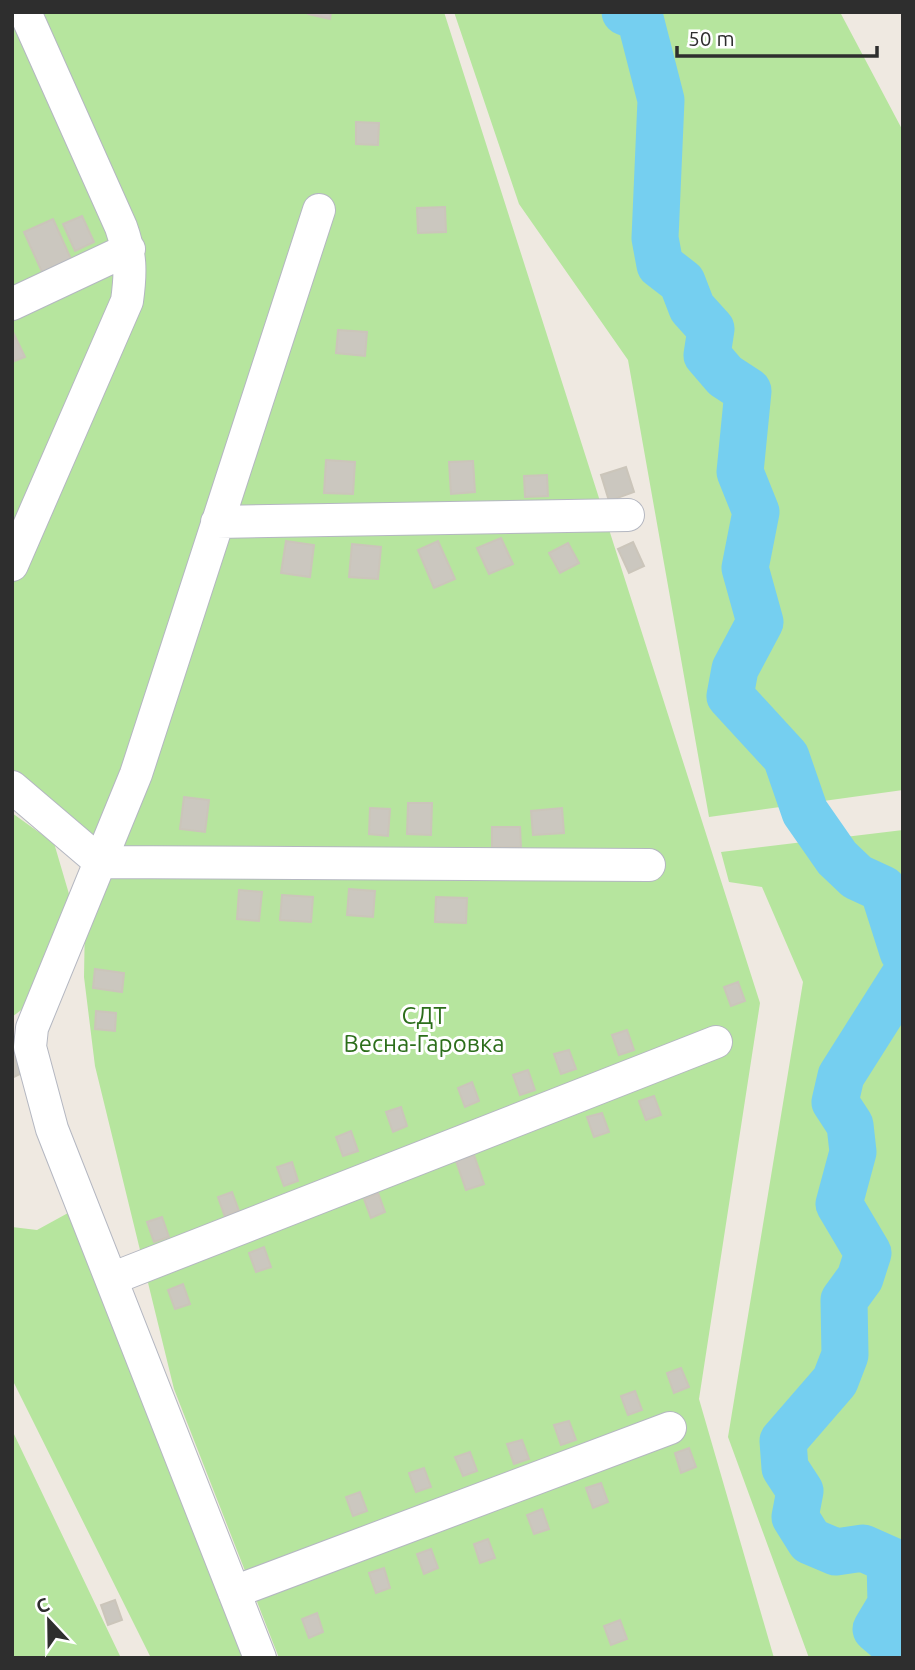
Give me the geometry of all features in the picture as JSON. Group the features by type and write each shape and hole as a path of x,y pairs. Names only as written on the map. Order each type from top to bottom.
{"street":[{"path":"12,565 127,301 131,273 129,249 121,227 25,12"},
{"path":"260,1658 52,1129 30,1047 32,1028 136,774 319,210"},
{"path":"12,304 129,249"},
{"path":"217,522 628,515"},
{"path":"12,787 100,862 649,864"},
{"path":"111,1279 716,1042"},
{"path":"234,1592 670,1428"}],"green space":[{"name":"СДТ Весна-Гаровка","path":"12,12 444,12 760,1003 699,1399 774,1658 279,1658 174,1389 95,1066 84,977 86,862 12,801"},
{"path":"454,12 840,12 903,131 903,790 709,817 628,360 519,204"},
{"path":"12,813 54,843 74,911 29,1004 12,1017"},
{"path":"903,830 903,1658 809,1658 728,1437 803,982 762,887 729,882 721,852"},
{"path":"68,1213 249,1658 151,1658 12,1379 12,1227 37,1230"},
{"path":"12,1430 121,1658 12,1658"}],"building":[{"path":"331,12 330,19 308,14"},
{"path":"356,122 379,123 378,145 356,144"},
{"path":"445,207 446,232 418,233 417,208"},
{"path":"82,216 94,242 75,251 63,224"},
{"path":"53,219 71,259 42,272 24,232"},
{"path":"12,330 25,357 12,362"},
{"path":"338,330 367,332 365,356 336,353"},
{"path":"326,460 355,462 353,494 324,493"},
{"path":"473,461 475,492 451,494 449,462"},
{"path":"626,467 634,492 609,501 601,475"},
{"path":"547,475 548,496 525,497 524,476"},
{"path":"501,538 513,564 489,574 477,548"},
{"path":"286,541 314,545 310,577 281,573"},
{"path":"438,541 455,579 434,588 418,550"},
{"path":"633,542 644,566 629,573 618,549"},
{"path":"568,543 579,563 560,573 549,553"},
{"path":"352,544 381,547 378,579 349,577"},
{"path":"184,797 209,800 205,832 180,829"},
{"path":"408,803 432,803 431,835 407,834"},
{"path":"370,808 390,809 388,836 369,834"},
{"path":"562,808 564,833 533,835 531,811"},
{"path":"492,827 520,827 521,847 492,847"},
{"path":"349,889 375,891 373,917 347,915"},
{"path":"239,890 262,892 259,921 237,919"},
{"path":"282,895 313,897 311,922 280,920"},
{"path":"436,897 467,898 466,923 435,922"},
{"path":"95,969 124,973 122,992 93,988"},
{"path":"738,982 745,1001 731,1006 724,987"},
{"path":"96,1011 116,1013 115,1031 95,1029"},
{"path":"627,1030 634,1050 619,1055 612,1035"},
{"path":"21,1045 32,1068 12,1078 12,1050"},
{"path":"569,1050 576,1069 561,1074 554,1054"},
{"path":"528,1070 535,1090 520,1095 513,1075"},
{"path":"472,1082 479,1101 465,1107 458,1088"},
{"path":"654,1096 661,1115 646,1120 639,1101"},
{"path":"401,1107 407,1126 393,1132 386,1112"},
{"path":"602,1113 609,1132 594,1137 587,1117"},
{"path":"351,1131 358,1151 343,1156 336,1137"},
{"path":"474,1155 484,1184 466,1190 456,1161"},
{"path":"292,1162 298,1181 284,1186 277,1167"},
{"path":"232,1192 239,1211 225,1217 218,1197"},
{"path":"378,1193 385,1212 371,1218 364,1199"},
{"path":"162,1217 169,1237 154,1242 147,1222"},
{"path":"264,1247 271,1267 256,1272 249,1253"},
{"path":"183,1284 190,1304 175,1309 168,1290"},
{"path":"681,1368 689,1387 674,1393 667,1373"},
{"path":"635,1391 642,1410 628,1415 621,1396"},
{"path":"569,1421 576,1440 561,1445 554,1425"},
{"path":"522,1440 529,1459 514,1464 507,1444"},
{"path":"689,1448 696,1467 681,1473 675,1453"},
{"path":"470,1452 477,1471 463,1476 455,1457"},
{"path":"424,1468 431,1487 416,1492 409,1473"},
{"path":"601,1483 608,1502 593,1508 586,1488"},
{"path":"360,1492 367,1511 353,1516 346,1497"},
{"path":"542,1509 549,1529 534,1534 527,1515"},
{"path":"488,1539 495,1558 480,1563 474,1544"},
{"path":"431,1549 438,1568 424,1574 417,1554"},
{"path":"384,1568 390,1588 376,1593 369,1573"},
{"path":"115,1600 122,1620 108,1625 101,1605"},
{"path":"317,1613 323,1632 309,1638 302,1619"},
{"path":"620,1620 627,1639 611,1645 604,1626"}],"waterway":[{"path":"625,12 640,18 661,100 655,238 660,265 682,282 692,308 711,329 707,355 725,376 748,391 740,472 756,512 745,568 760,622 735,669 730,696 786,757 805,812 837,858 857,877 883,889 903,952"},
{"path":"903,978 841,1076 835,1102 850,1125 853,1152 839,1204 868,1253 860,1278 844,1300 845,1355 835,1381 783,1441 785,1468 800,1491 795,1517 810,1541 836,1552 863,1548 890,1560 891,1604 876,1629 903,1652"}]}
